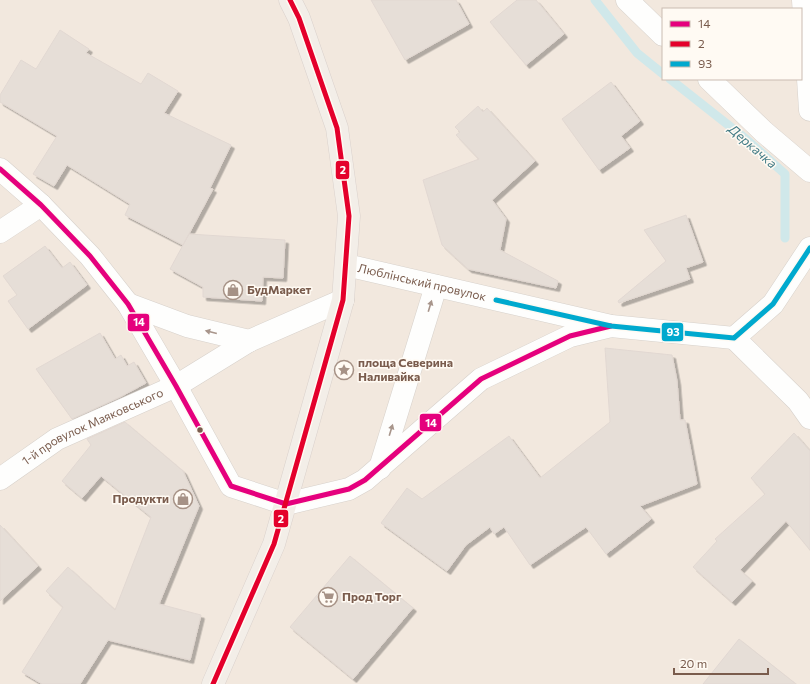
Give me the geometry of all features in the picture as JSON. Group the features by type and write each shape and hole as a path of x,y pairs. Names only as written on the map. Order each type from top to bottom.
{"main road":[{"path":"212,684 271,552 286,504 343,300 349,216 337,128 299,18 290,0"}],"street":[{"path":"627,0 662,34"},
{"path":"803,0 810,110"},
{"path":"710,80 764,132 810,171"},
{"path":"0,169 41,205 90,256 128,304 176,386 231,486 286,504 349,489 366,480 481,379 570,336 611,326"},
{"path":"0,232 41,205"},
{"path":"810,248 773,304 734,338 798,401 810,418"},
{"name":"Люблінський провулок","path":"346,265 611,326 734,338"},
{"path":"380,468 436,286"},
{"name":"1-й провулок Маяковського","path":"0,479 57,439 176,386 248,341 343,300"},
{"path":"128,304 187,326 248,341"}],"shaded area":[{"path":"0,0 810,0 810,684 0,684"}],"building":[{"path":"371,0 456,0 469,24 405,60"},
{"path":"517,0 536,0 564,34 526,65 490,22"},
{"path":"60,30 89,49 86,53 141,84 148,73 178,91 164,113 231,145 210,188 213,189 183,245 125,215 130,204 67,165 54,186 33,174 57,136 0,102 0,95 21,60 36,69"},
{"path":"611,82 640,121 621,136 630,148 599,170 562,119"},
{"path":"478,106 483,112 487,108 535,161 492,200 506,219 500,250 558,281 556,288 468,269 442,245 423,180 479,159 456,135 460,132 455,127"},
{"path":"686,215 703,262 686,268 690,279 619,303 618,301 666,261 644,230"},
{"path":"189,234 285,240 283,278 263,277 262,301 203,297 203,287 170,269"},
{"path":"45,246 62,268 70,262 87,285 28,329 8,301 17,295 3,276"},
{"path":"100,333 115,359 121,355 127,366 134,362 146,383 120,397 72,419 36,369"},
{"path":"605,348 672,355 677,381 680,420 685,420 697,484 640,506 651,519 606,554 586,527 530,565 504,527 494,534 490,527 466,545 447,571 381,523 407,488 422,499 509,436 540,478 610,422"},
{"path":"125,422 183,471 199,506 159,604 201,615 190,660 108,640 80,684 42,684 22,672 63,607 46,591 68,567 115,610 151,517 101,476 82,498 62,481 91,445 87,439"},
{"path":"794,433 810,451 810,550 786,521 740,570 752,581 732,602 693,567 717,541 715,539 765,494 751,478"},
{"path":"0,525 38,566 0,601"},
{"path":"350,556 413,608 353,679 290,627"},
{"path":"739,639 796,684 703,684"}],"waterway":[{"name":"Деркачка","path":"595,0 637,53 662,73"},
{"name":"Деркачка","path":"671,80 746,139 785,174 785,238"}],"transit line":[{"name":"2","path":"213,684 274,544 343,300 349,216 337,128 299,18 290,0"},
{"name":"14","path":"0,169 41,205 90,256 128,304 176,386 231,486 286,504 349,489 365,480 481,379 570,336 611,326"},
{"name":"93","path":"496,300 611,326 734,338 773,304 810,248"}],"place":[{"name":"БудМаркет","path":"233,290"},
{"name":"площа Северина Наливайка","path":"344,370"},
{"name":"Продукти","path":"183,499"},
{"name":"Прод Торг","path":"328,597"}]}
